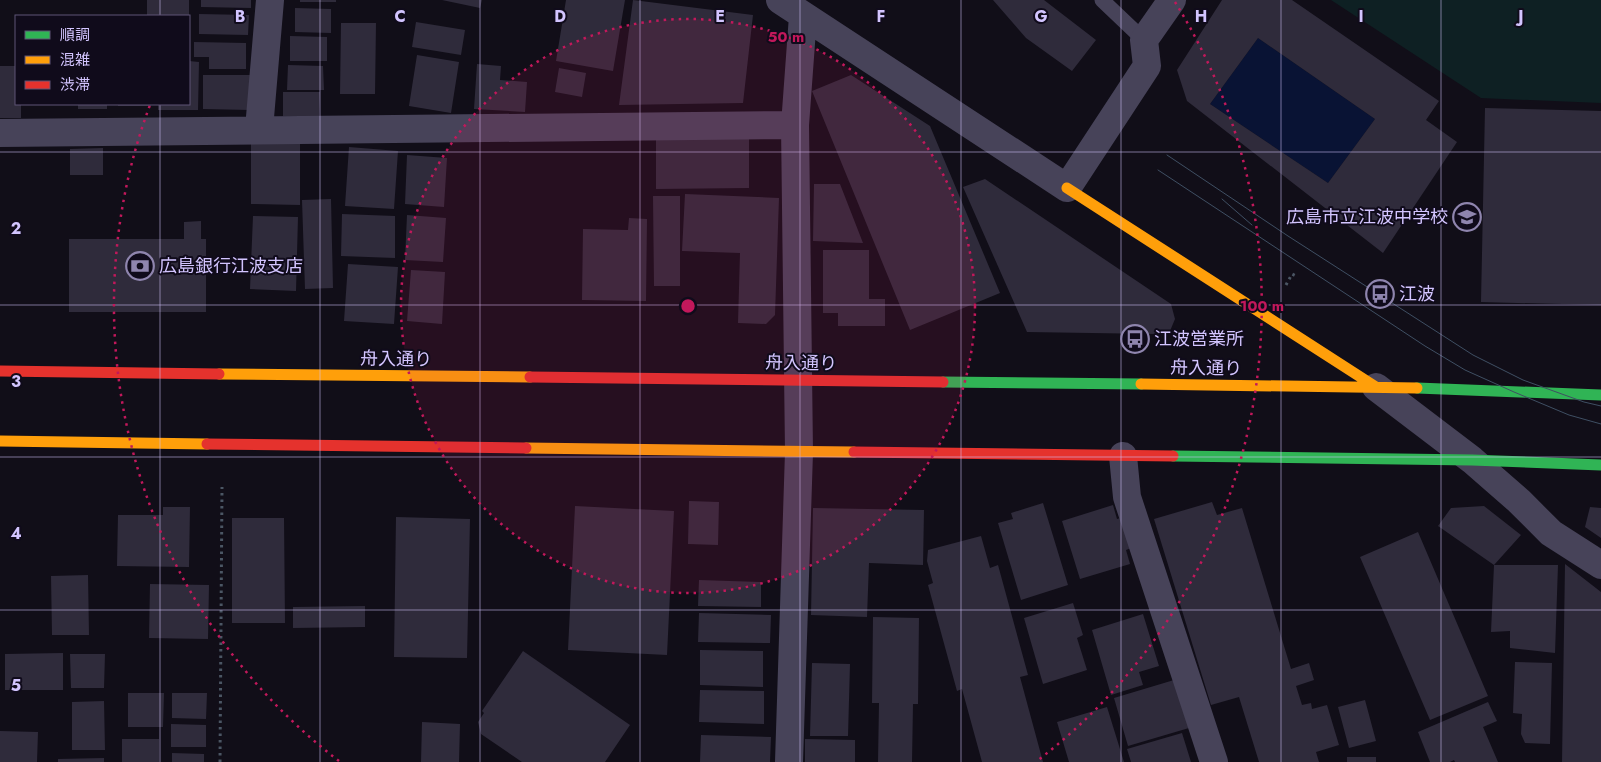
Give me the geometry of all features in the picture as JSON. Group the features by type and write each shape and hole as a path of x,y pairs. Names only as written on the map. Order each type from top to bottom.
{"street":[{"path":"259,129 270,0"},
{"path":"780,0 1376,387 1472,460 1551,532 1601,565"},
{"path":"1067,188 1147,66 1144,40 1172,0"},
{"path":"789,762 799,452 795,124 803,16"},
{"path":"0,133 795,124"},
{"name":"舟入通り","path":"0,371 1376,387 1601,395"},
{"path":"0,441 1472,460 1601,465"},
{"path":"1123,456 1127,497 1214,762"}],"lane":[{"path":"1102,0 1144,40"}],"path":[{"path":"1286,285 1292,274 1296,276"},
{"path":"220,762 222,487"}],"shaded area":[{"path":"1331,0 1601,0 1601,103 1481,98"}],"water":[{"path":"1258,38 1375,119 1328,183 1210,104"}],"building":[{"path":"147,0 189,0 189,15 147,15"},
{"path":"201,0 251,0 251,8 201,7"},
{"path":"300,0 336,0 336,2 300,2"},
{"path":"442,0 482,0 480,8"},
{"path":"566,0 625,0 613,71 556,61"},
{"path":"633,0 753,15 743,103 619,105"},
{"path":"993,0 1044,0 1096,40 1072,71 1026,38"},
{"path":"1222,0 1292,0 1439,101 1426,120 1457,142 1383,253 1187,101 1177,70","holes":["1258,38 1375,119 1328,183 1210,104"]},
{"path":"295,8 331,9 331,33 295,32"},
{"path":"199,14 249,15 248,35 199,34"},
{"path":"416,22 465,30 461,55 412,47"},
{"path":"341,23 376,23 375,94 340,94"},
{"path":"290,36 327,37 327,61 290,61"},
{"path":"194,42 246,43 246,69 209,69 209,57 194,57"},
{"path":"417,55 459,62 451,113 409,106"},
{"path":"190,61 199,62 198,110 158,110 158,105 190,105"},
{"path":"477,64 501,66 500,80 527,82 525,112 474,109"},
{"path":"288,65 323,66 324,90 287,90"},
{"path":"0,66 15,66 15,105 21,105 21,118 0,118"},
{"path":"559,68 586,73 582,97 555,92"},
{"path":"203,75 251,75 250,110 203,109"},
{"path":"851,75 930,126 1000,293 910,330 812,91"},
{"path":"283,92 320,92 319,116 283,116"},
{"path":"78,105 107,105 107,109 78,109"},
{"path":"118,105 151,105 151,106"},
{"path":"1485,108 1601,111 1601,305 1481,302"},
{"path":"656,136 749,136 749,188 656,189"},
{"path":"251,142 300,142 300,205 251,204"},
{"path":"349,147 398,151 394,209 345,206"},
{"path":"103,148 103,175 70,175 70,149"},
{"path":"407,155 447,158 444,207 405,204"},
{"path":"985,179 1171,304 1175,319 1170,331 1155,334 1027,332 963,187"},
{"path":"814,184 840,184 863,243 813,241"},
{"path":"685,194 779,198 775,315 766,324 738,323 740,253 682,251"},
{"path":"653,196 680,196 680,286 654,286"},
{"path":"331,199 333,288 305,289 302,200"},
{"path":"342,214 395,216 395,258 341,256"},
{"path":"407,215 446,218 443,262 405,260"},
{"path":"253,216 298,217 296,291 250,289"},
{"path":"629,218 647,219 646,301 582,300 583,229 628,230"},
{"path":"201,221 201,239 206,239 206,312 69,312 69,239 184,239 184,222"},
{"path":"823,250 869,250 869,299 885,299 885,326 838,326 838,313 823,313"},
{"path":"348,264 398,267 394,324 344,321"},
{"path":"411,270 445,272 442,324 407,321"},
{"path":"689,501 719,502 718,545 688,544"},
{"path":"1212,502 1217,515 1242,508 1291,669 1309,663 1314,680 1296,686 1302,705 1311,703 1312,709 1327,705 1339,745 1316,752 1319,762 1259,762 1239,697 1211,705 1154,519"},
{"path":"1043,503 1068,585 1021,600 998,523 1013,519 1011,513"},
{"path":"1113,505 1117,519 1124,517 1134,547 1126,550 1130,564 1080,579 1062,521"},
{"path":"575,506 674,511 667,655 568,650"},
{"path":"1484,506 1521,535 1494,565 1438,526 1451,508"},
{"path":"163,507 190,507 189,567 117,566 118,515 163,515"},
{"path":"1590,507 1601,508 1601,538 1585,527"},
{"path":"813,508 924,510 923,565 869,563 867,617 811,615"},
{"path":"396,517 470,519 467,658 394,657"},
{"path":"232,518 284,518 285,623 232,623"},
{"path":"1418,532 1488,696 1430,720 1360,557"},
{"path":"981,536 990,568 998,565 1028,675 1020,677 1043,762 982,762 962,689 957,691 928,585 933,583 927,561 928,550"},
{"path":"1565,564 1601,592 1601,762 1562,762"},
{"path":"1494,565 1558,565 1555,653 1510,648 1510,631 1491,632"},
{"path":"88,575 89,635 52,635 51,576"},
{"path":"699,580 761,582 761,607 698,606"},
{"path":"150,584 209,585 208,639 149,638"},
{"path":"1073,603 1083,635 1077,638 1087,670 1043,684 1024,618"},
{"path":"365,606 365,627 293,628 293,607"},
{"path":"699,613 771,615 770,643 698,642"},
{"path":"1143,614 1159,666 1139,672 1143,685 1111,695 1092,630"},
{"path":"873,617 919,618 918,704 913,704 912,762 878,762 879,703 872,703"},
{"path":"700,650 763,651 763,687 700,685"},
{"path":"523,651 630,725 605,762 522,762 481,734 478,722 484,713 482,711"},
{"path":"63,653 63,690 5,690 5,654"},
{"path":"70,654 105,654 104,688 71,688"},
{"path":"1515,662 1552,663 1550,744 1525,743 1521,734 1522,714 1513,713"},
{"path":"812,663 850,664 848,736 810,736"},
{"path":"1174,680 1189,728 1128,746 1114,698"},
{"path":"700,690 764,691 764,724 699,722"},
{"path":"128,693 164,693 163,727 128,727"},
{"path":"172,693 207,693 206,719 172,718"},
{"path":"1365,700 1376,741 1349,748 1338,707"},
{"path":"104,701 105,750 72,750 72,702"},
{"path":"1488,702 1497,721 1483,727 1498,762 1455,762 1454,760 1450,762 1430,762 1418,732"},
{"path":"1107,707 1124,762 1069,762 1057,722"},
{"path":"422,722 460,724 459,762 421,762"},
{"path":"171,724 206,725 206,747 171,747"},
{"path":"0,731 38,732 37,762 0,762"},
{"path":"1182,733 1191,762 1131,762 1127,749"},
{"path":"701,735 771,737 770,762 700,762"},
{"path":"122,739 159,739 159,762 122,762"},
{"path":"805,739 855,740 855,762 805,762"},
{"path":"172,753 204,754 204,762 172,762"},
{"path":"1347,757 1376,757 1376,762 1347,762"},
{"path":"104,758 104,762 58,762 58,759"}],"tram line":[{"path":"1167,155 1288,236 1473,355 1523,380 1584,402 1601,406"},
{"path":"1158,170 1425,346 1465,370 1569,415 1601,424"},
{"path":"1222,199 1252,225"}],"traffic: fast":[{"path":"943,382 1141,384"},
{"path":"1417,388 1601,395"},
{"path":"1173,456 1472,460 1601,465"}],"traffic: slow":[{"path":"1067,188 1376,387"},
{"path":"219,374 530,377"},
{"path":"1141,384 1417,388"},
{"path":"0,441 207,444"},
{"path":"526,448 854,452"}],"traffic: jam":[{"path":"0,371 219,374"},
{"path":"530,377 943,382"},
{"path":"207,444 526,448"},
{"path":"854,452 1173,456"}],"place":[{"name":"広島市立江波中学校","path":"1467,217"},
{"name":"広島銀行江波支店","path":"140,266"},
{"name":"江波","path":"1380,294"},
{"name":"江波営業所","path":"1135,339"}]}
